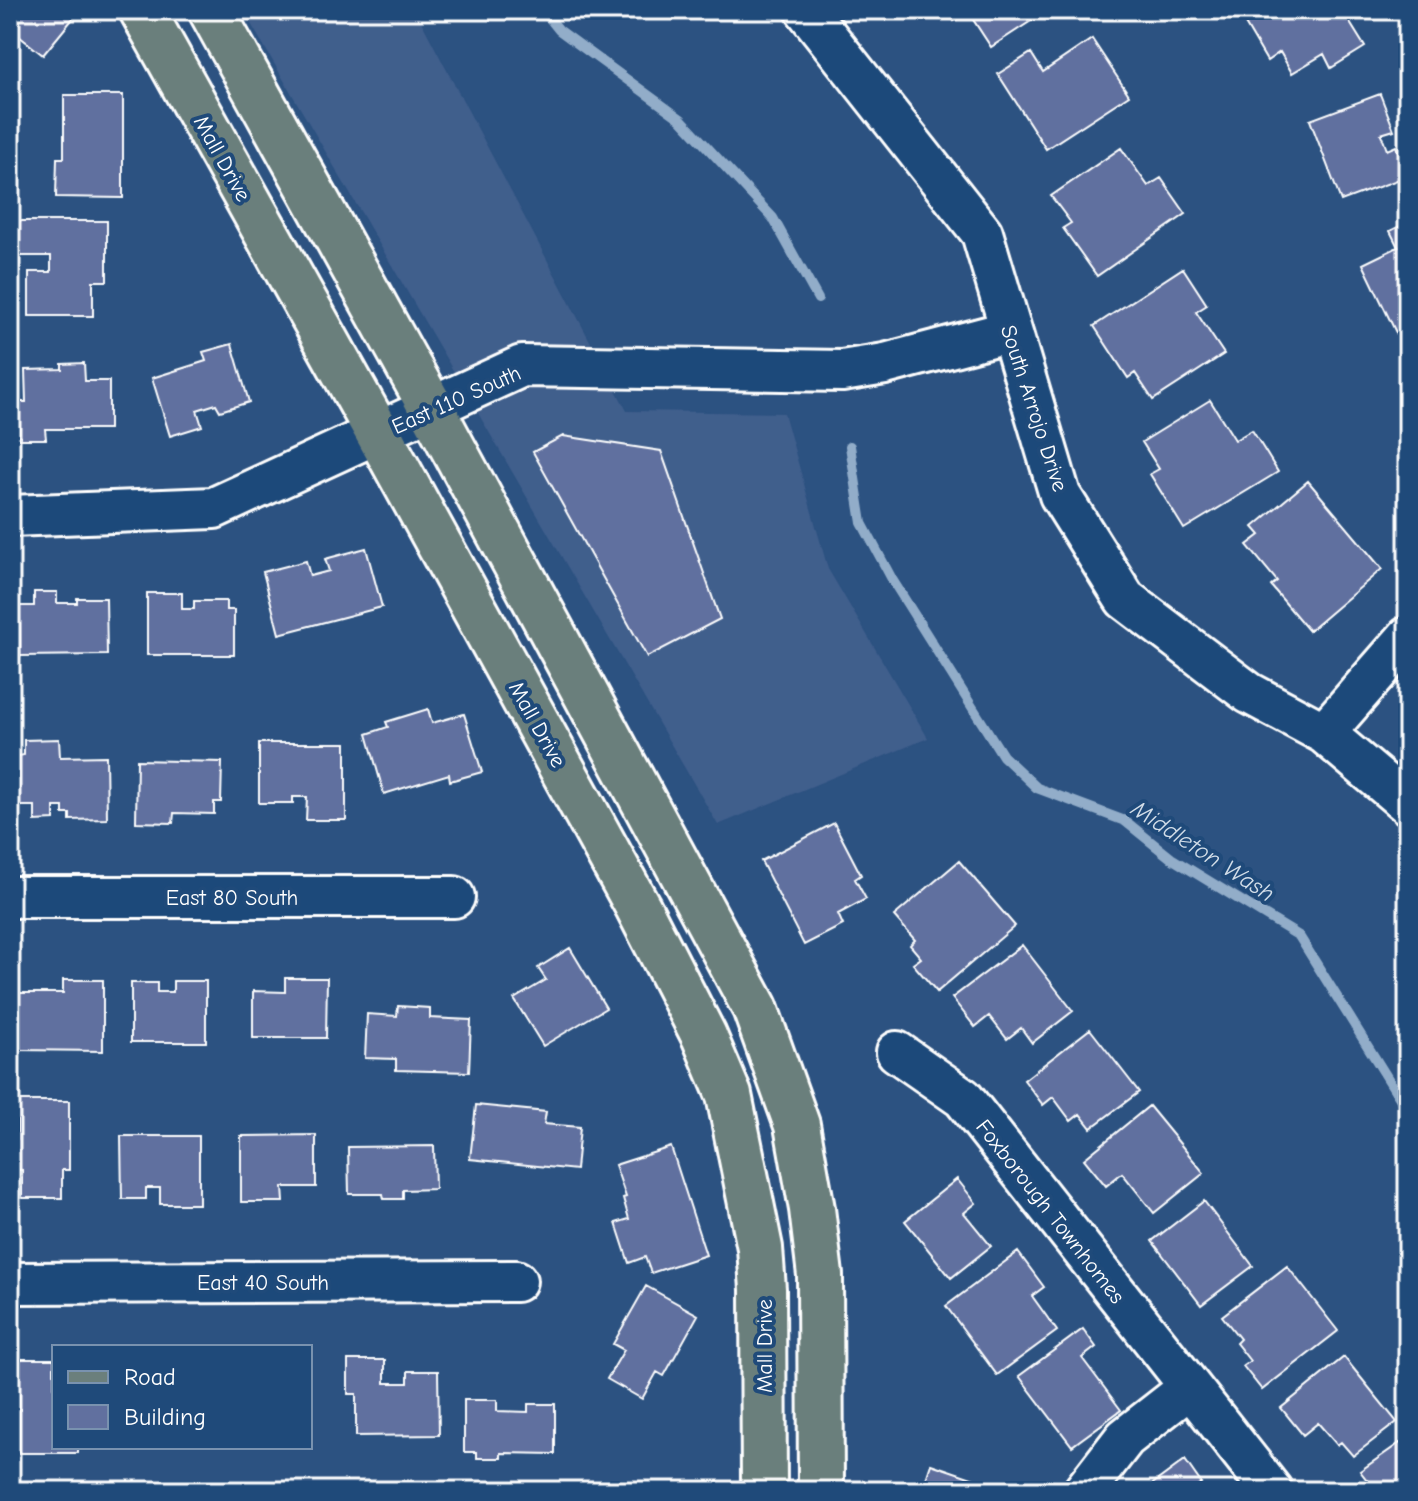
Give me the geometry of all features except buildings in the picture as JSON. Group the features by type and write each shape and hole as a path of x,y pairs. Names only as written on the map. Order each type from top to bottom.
{"main road":[{"name":"Mall Drive","path":"142,10 638,907 704,1036 729,1095 760,1248 764,1491"},
{"path":"211,10 432,409 755,1008 797,1125 812,1209 820,1275 821,1491"}],"street":[{"name":"South Arrojo Drive","path":"806,10 982,233 1060,495 1125,599 1249,693 1324,733 1408,804"},
{"name":"East 110 South","path":"10,516 214,508 522,366 842,371 885,364 1010,331"},
{"path":"1324,733 1408,637"},
{"name":"East 80 South","path":"10,897 454,897"},
{"name":"Foxborough Townhomes","path":"897,1052 963,1098 1272,1491"},
{"name":"East 40 South","path":"10,1283 516,1281"},
{"path":"1084,1491 1125,1438 1189,1388"}],"shaded area":[{"path":"243,10 415,10 627,411 784,413 828,569 928,738 718,825"}],"waterway":[{"name":"Middleton Wash","path":"543,10 559,30 681,119 773,218 818,299"},
{"name":"Middleton Wash","path":"850,446 862,523 893,581 1003,756 1037,788 1125,821 1171,858 1299,936 1408,1111"}]}
